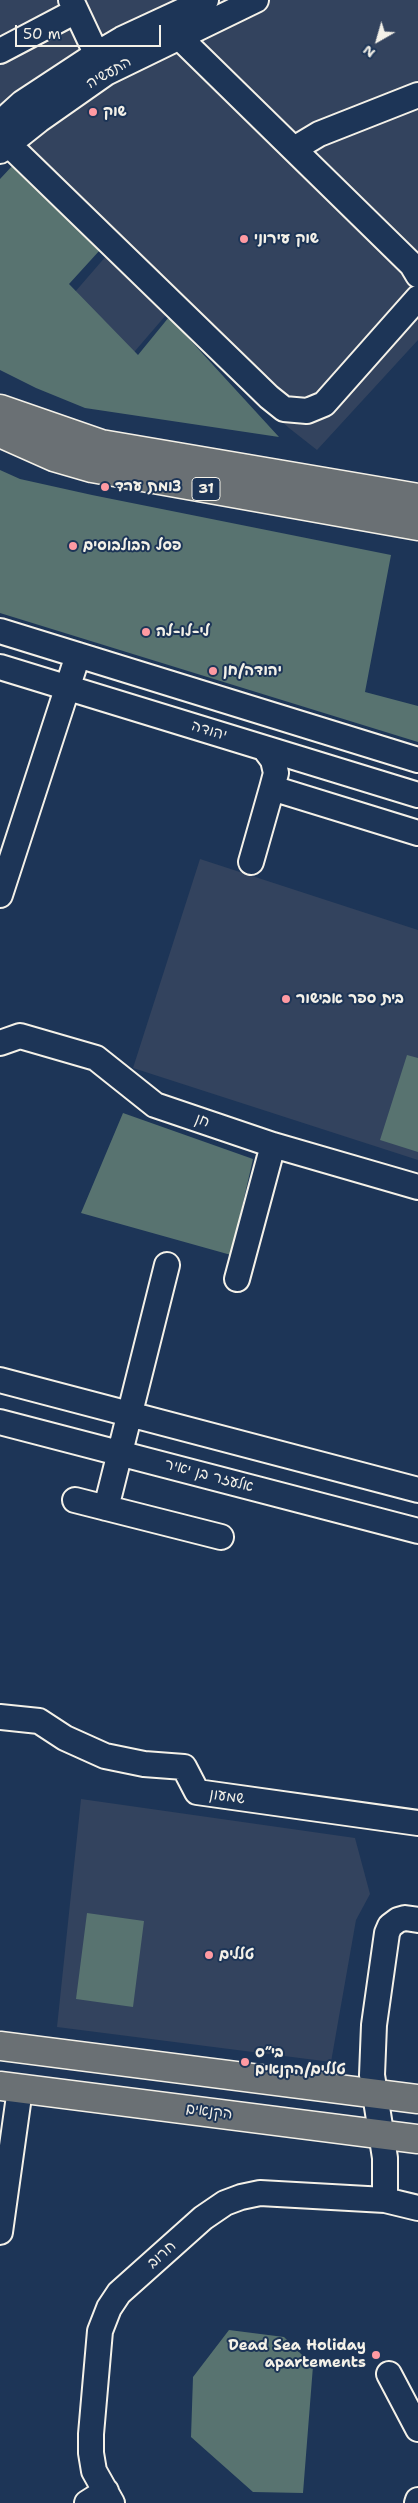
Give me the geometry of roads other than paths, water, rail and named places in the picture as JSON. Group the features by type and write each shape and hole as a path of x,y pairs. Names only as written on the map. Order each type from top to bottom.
{"main road":[{"name":"31","path":"0,409 101,444 418,498"},
{"name":"31","path":"0,433 54,457 92,468 418,526"},
{"path":"0,2046 418,2099"},
{"name":"הקנאים","path":"10,2087 418,2139"}],"street":[{"name":"התעשיה","path":"173,27 206,0"},
{"name":"התעשיה","path":"2,138 101,64 122,39 173,27 256,0"},
{"path":"0,52 73,6 101,64"},
{"path":"173,27 412,265 418,275"},
{"path":"294,149 319,134 418,95"},
{"path":"2,138 269,397 284,409 307,411 324,404 418,298"},
{"path":"0,631 418,760"},
{"path":"0,895 69,688 78,655"},
{"name":"יהודה","path":"0,667 418,795"},
{"path":"251,862 276,773 273,760 264,748"},
{"path":"272,788 418,833"},
{"name":"חן","path":"0,1043 20,1036 96,1058 155,1105 273,1145 418,1187"},
{"path":"237,1279 273,1145"},
{"path":"106,1508 167,1265"},
{"path":"0,1380 418,1490"},
{"name":"אלעזר בן יאיר","path":"0,1422 418,1531"},
{"path":"75,1500 222,1538"},
{"name":"שמעון","path":"0,1717 39,1721 64,1738 105,1756 144,1764 184,1767 197,1792 418,1824"},
{"path":"385,2200 385,2158 374,2093 372,2053 374,2026 387,1933 390,1926 398,1920 405,1918 418,1920"},
{"path":"0,2232 10,2087"},
{"name":"חרוב","path":"102,2499 94,2471 90,2434 100,2331 109,2308 119,2293 203,2218 225,2203 241,2197 260,2193 385,2200 418,2208"},
{"path":"389,2374 418,2429"}],"place":[{"name":"שוק","path":"93,112"},
{"name":"שוק עירוני","path":"244,239"},
{"name":"צומת ערד","path":"105,487"},
{"name":"פסל הבולבוסים","path":"73,546"},
{"name":"לי-לו-לה","path":"146,632"},
{"name":"יהודה/חן","path":"213,671"},
{"name":"בית ספר אבישור","path":"286,999"},
{"name":"טללים","path":"209,1955"},
{"name":"בי״ס טללים/הקנאים","path":"245,2062"},
{"name":"Dead Sea Holiday apartements","path":"376,2355"}]}
